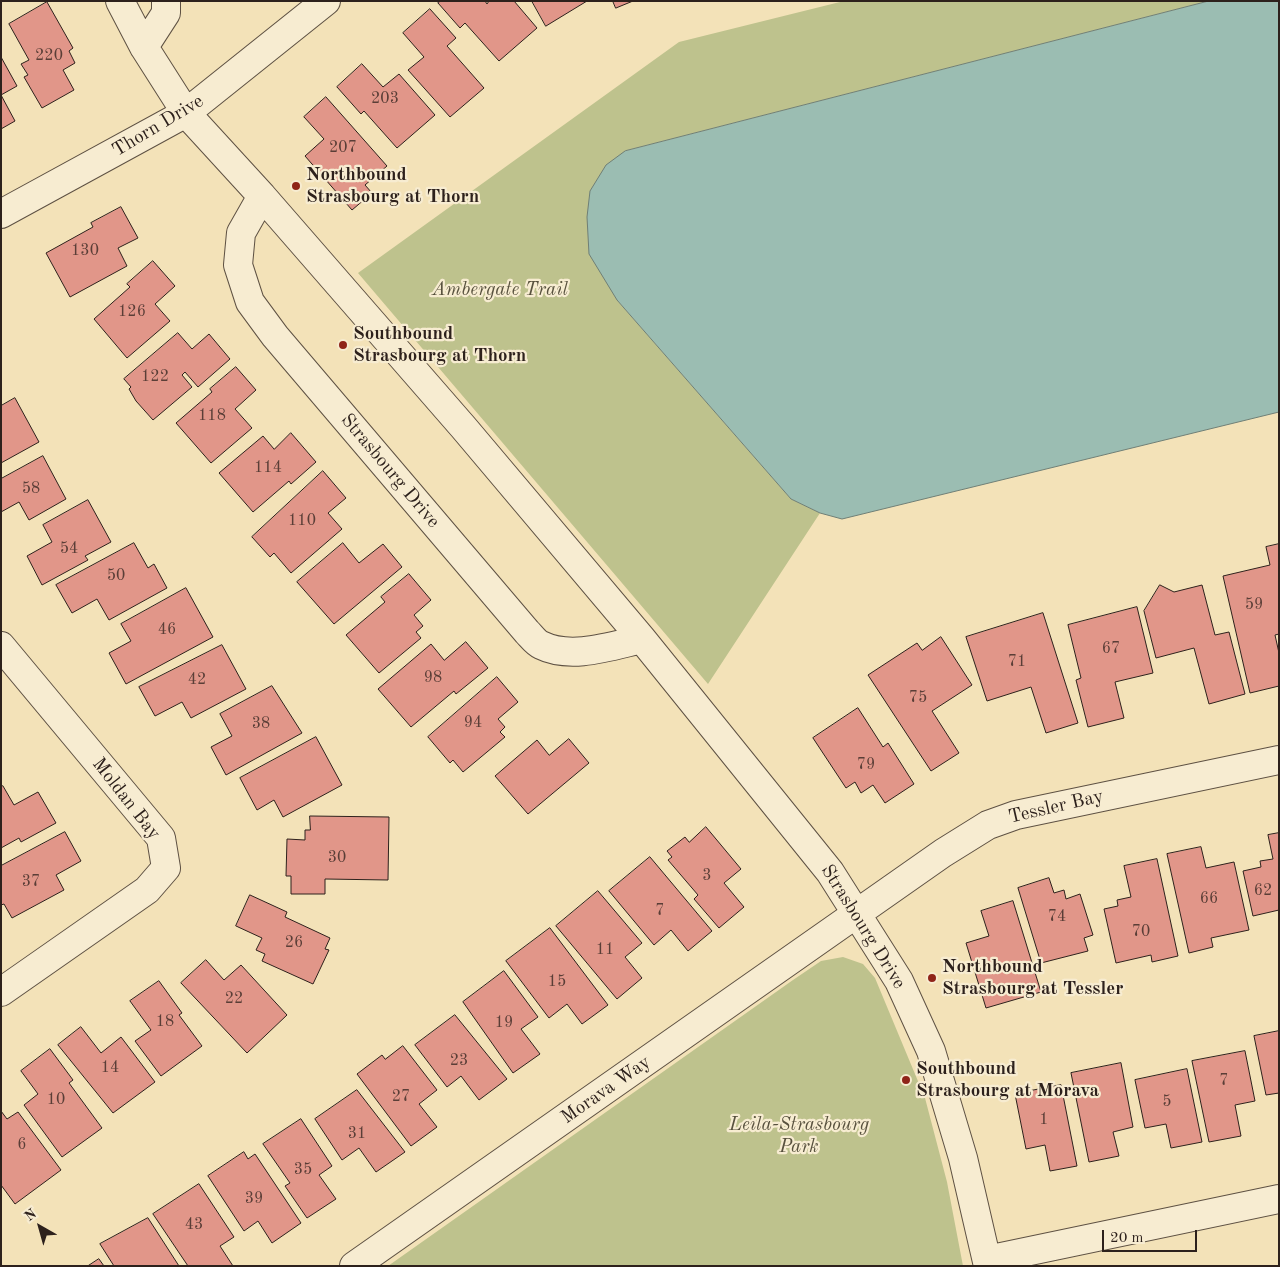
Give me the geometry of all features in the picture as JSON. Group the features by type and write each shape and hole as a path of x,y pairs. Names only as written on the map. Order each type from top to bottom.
{"street":[{"name":"Strasbourg Drive","path":"120,1 144,47 186,113 262,196 464,428 642,640 830,872 900,981 930,1051 963,1158 988,1263"},
{"path":"144,47 166,13 166,1"},
{"name":"Thorn Drive","path":"1,214 186,113 326,1"},
{"name":"Strasbourg Drive","path":"262,196 241,233 238,265 250,302 275,336 527,632 540,645 562,651 592,650 642,640"},
{"name":"Moldan Bay","path":"1,646 161,838 166,868 147,890 1,992"},
{"name":"Tessler Bay","path":"858,913 988,825 1016,814 1279,760"},
{"name":"Morava Way","path":"354,1266 858,913"},
{"path":"988,1263 1279,1199"}],"green space":[{"name":"Ambergate Trail","path":"844,1 1209,1 625,151 617,300 791,499 820,513 708,684 358,273 679,42"},
{"name":"Leila-Strasbourg Park","path":"843,957 863,964 875,978 925,1098 947,1182 963,1266 388,1266 793,980 821,961"}],"water":[{"path":"1209,1 1279,1 1279,412 842,519 820,513 791,499 617,300 589,254 587,217 590,191 606,165 625,151"}],"building":[{"path":"441,1 485,1 487,4 489,1 514,1 537,28 499,61 465,23 460,28 438,3"},
{"path":"532,1 587,1 546,26"},
{"path":"613,1 633,1 616,8"},
{"path":"47,2 73,48 69,51 75,63 63,70 74,90 42,108 24,77 28,75 21,64 29,60 9,24"},
{"path":"430,9 456,38 447,46 484,88 450,117 408,70 424,57 403,33"},
{"path":"1,57 17,86 1,95"},
{"path":"362,64 383,87 399,74 435,115 397,148 364,111 361,114 337,87"},
{"path":"1,95 15,121 1,129"},
{"path":"326,97 387,166 365,185 372,193 352,210 305,156 324,139 304,117"},
{"path":"121,207 138,238 118,248 127,266 70,297 46,253 93,227 91,223"},
{"path":"153,261 175,286 155,304 170,321 127,358 94,319 130,287 127,284"},
{"path":"178,333 192,349 209,334 230,359 198,387 185,372 182,375 192,387 153,420 136,401 129,389 131,387 124,379"},
{"path":"236,367 256,390 235,409 252,428 211,463 176,423 212,392 210,389"},
{"path":"15,398 39,442 1,463 1,406"},
{"path":"291,433 316,462 291,484 289,481 253,512 219,473 263,436 274,449"},
{"path":"43,456 66,499 29,520 19,502 1,512 1,479"},
{"path":"323,471 346,498 328,513 342,529 291,573 274,553 270,557 252,537"},
{"path":"88,500 111,542 85,556 88,560 42,585 27,556 52,542 43,525"},
{"path":"134,543 148,568 154,564 167,588 109,620 97,599 72,613 56,585"},
{"path":"343,543 359,563 383,544 402,567 334,624 297,582"},
{"path":"1279,544 1279,634 1275,635 1279,653 1279,686 1250,693 1223,576 1270,565 1266,547"},
{"path":"409,574 431,600 414,615 423,626 416,632 421,638 379,673 346,635 385,602 381,597"},
{"path":"1160,585 1174,592 1202,585 1215,635 1229,632 1245,694 1209,704 1194,648 1156,658 1144,611"},
{"path":"186,588 213,637 126,684 109,653 131,641 121,624"},
{"path":"1137,607 1153,673 1115,682 1124,718 1088,727 1076,680 1081,678 1068,625"},
{"path":"1043,613 1078,723 1046,733 1031,687 987,701 966,637"},
{"path":"941,637 972,685 932,711 959,753 931,771 868,675 917,643 922,650"},
{"path":"466,642 488,668 456,694 454,691 411,727 378,689 431,644 444,660"},
{"path":"222,645 246,689 191,718 182,702 155,716 139,687"},
{"path":"497,677 518,702 498,719 505,727 500,732 505,737 463,772 453,760 450,763 428,737"},
{"path":"272,686 302,733 226,775 211,747 232,736 220,714"},
{"path":"858,708 883,747 888,743 914,784 885,803 873,785 861,793 855,782 846,788 813,738"},
{"path":"316,737 342,785 283,817 274,800 257,810 240,778"},
{"path":"569,739 589,763 528,814 495,776 537,740 549,755"},
{"path":"3,786 14,805 38,792 56,823 21,842 19,838 1,848 1,787"},
{"path":"310,816 389,817 388,880 325,879 325,894 291,894 291,876 286,876 287,839 305,840 305,830 310,830"},
{"path":"706,827 741,869 724,883 744,907 719,928 694,899 698,895 668,860 672,857 667,851 685,837 689,842"},
{"path":"65,832 81,861 56,875 64,890 12,918 4,904 1,905 1,866"},
{"path":"1279,833 1279,910 1253,916 1243,871 1261,867 1260,861 1273,859 1268,835"},
{"path":"1201,847 1206,868 1234,862 1249,930 1211,938 1213,947 1189,953 1167,854"},
{"path":"650,857 712,931 688,951 671,930 654,945 609,891"},
{"path":"1157,859 1178,956 1152,962 1151,955 1116,963 1104,909 1118,906 1117,900 1131,897 1124,866"},
{"path":"1049,878 1054,893 1064,890 1066,899 1080,894 1093,935 1084,938 1088,951 1041,963 1018,888"},
{"path":"598,891 642,943 625,957 642,978 617,999 556,926"},
{"path":"250,895 287,912 285,917 330,938 325,949 329,950 313,984 262,961 265,954 256,950 262,938 236,926"},
{"path":"1013,901 1041,992 986,1008 966,943 989,936 981,911"},
{"path":"550,928 608,1005 582,1024 567,1004 549,1018 506,961"},
{"path":"206,960 224,980 241,965 287,1015 247,1053 181,983"},
{"path":"504,971 538,1017 521,1029 540,1054 513,1073 463,1002"},
{"path":"159,981 182,1013 179,1015 202,1046 161,1076 135,1041 151,1030 130,1001"},
{"path":"455,1015 507,1079 479,1100 461,1076 447,1087 415,1045"},
{"path":"81,1027 101,1053 121,1037 155,1082 113,1113 58,1045"},
{"path":"1279,1031 1279,1093 1266,1095 1254,1036"},
{"path":"403,1046 437,1090 419,1104 437,1127 411,1146 357,1074 382,1055 385,1059"},
{"path":"50,1049 73,1080 69,1083 102,1128 62,1157 24,1105 38,1094 21,1071"},
{"path":"1245,1051 1255,1101 1235,1105 1241,1136 1209,1142 1192,1061"},
{"path":"1121,1063 1133,1127 1113,1132 1119,1156 1089,1162 1071,1073"},
{"path":"1187,1069 1202,1142 1171,1148 1166,1124 1145,1128 1135,1080"},
{"path":"1061,1085 1077,1166 1050,1171 1045,1145 1026,1149 1015,1094"},
{"path":"357,1090 405,1152 376,1172 359,1148 342,1160 315,1119"},
{"path":"1,1111 7,1119 18,1112 61,1170 15,1204 1,1185"},
{"path":"301,1119 332,1166 319,1175 336,1199 307,1218 285,1186 290,1183 263,1144"},
{"path":"244,1152 248,1159 255,1154 301,1223 272,1243 258,1221 244,1231 208,1176"},
{"path":"199,1184 234,1237 220,1246 233,1266 188,1266 153,1214"},
{"path":"148,1218 179,1266 114,1266 100,1244"},
{"path":"99,1259 104,1266 88,1266"}],"place":[{"name":"Northbound Strasbourg at Thorn","path":"296,186"},
{"name":"Southbound Strasbourg at Thorn","path":"343,345"},
{"name":"Northbound Strasbourg at Tessler","path":"932,978"},
{"name":"Southbound Strasbourg at Morava","path":"906,1080"}]}
